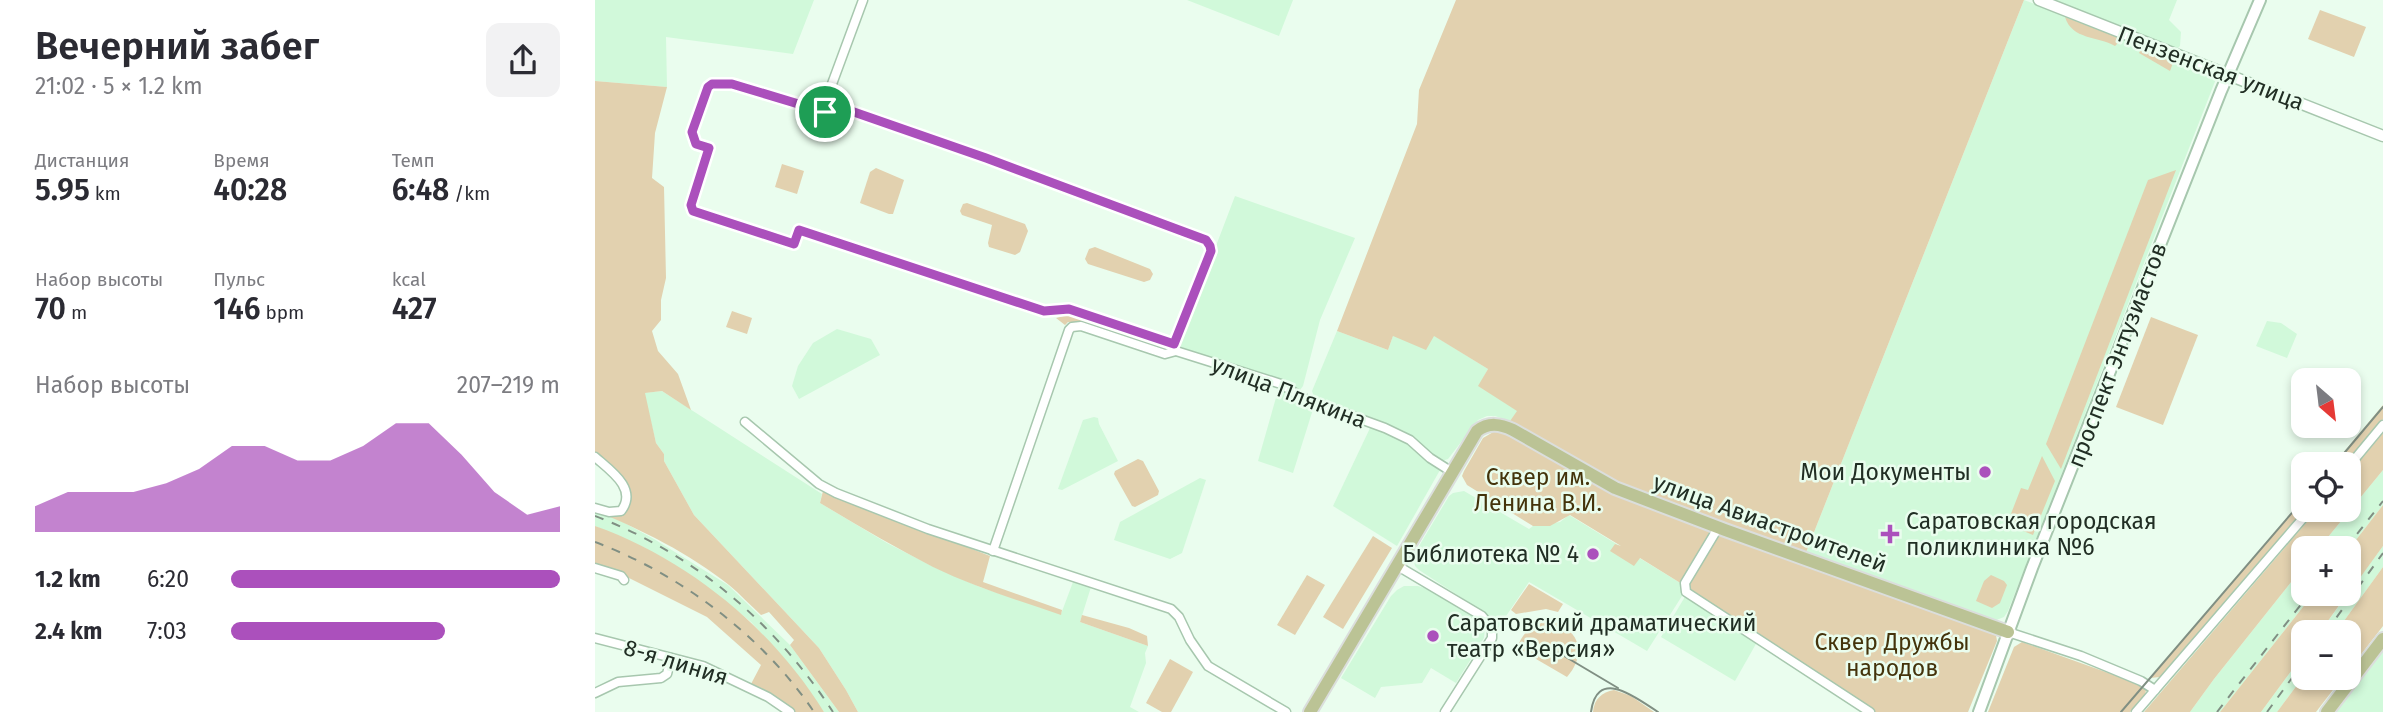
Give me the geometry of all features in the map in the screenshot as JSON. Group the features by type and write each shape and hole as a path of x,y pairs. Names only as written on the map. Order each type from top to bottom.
{"main road":[{"name":"проспект Энтузиастов","path":"1979,712 2008,632 2260,0"},
{"name":"улица Авиастроителей","path":"1452,472 1476,431 1495,424 1513,430 1615,488 1718,528 2008,632"},
{"path":"1310,712 1452,472"},
{"path":"2327,712 2383,639"}],"street":[{"path":"863,0 822,111 851,111 1206,240 1210,246 1211,251 1175,347 1165,354 1081,326 1069,330 993,551"},
{"name":"Пензенская улица","path":"2039,0 2383,136"},
{"name":"улица Плякина","path":"822,111 732,84 710,85 692,132 696,144 709,148 691,209 794,244 799,230 1044,311 1069,309 1281,384 1303,398 1385,428 1410,440 1430,458 1452,472"},
{"path":"744,422 819,484 836,493 927,529 1171,609 1179,617 1190,640 1208,666 1286,712"},
{"path":"2361,452 2383,425"},
{"path":"595,457 620,481 628,493 621,511 609,512 595,508"},
{"path":"2136,712 2300,522"},
{"path":"1718,528 1685,583 1686,592 1870,712"},
{"path":"1396,565 1482,616 1492,628 1492,638 1445,712"},
{"path":"595,569 621,576 624,580"},
{"name":"улица Авиастроителей","path":"2008,632 2081,656 2141,681 2155,690"},
{"name":"8-я линия","path":"595,638 703,666 768,697 790,712"},
{"path":"595,693 618,681 661,678 667,674 671,658"}],"shaded area":[{"path":"595,0 814,0 793,54 666,37 667,87 595,81"},
{"path":"1187,0 1293,0 1279,36"},
{"path":"2024,0 2210,72 2216,79 2008,611 2004,617 1994,621 1805,555"},
{"path":"2052,0 2177,0 2169,20 2181,32 2180,46 2177,49"},
{"path":"1235,196 1355,238 1320,320 1300,390 1283,381 1182,349 1180,346"},
{"path":"2267,321 2281,323 2297,334 2287,358 2256,346"},
{"path":"837,329 871,339 880,355 799,399 792,386 798,366 813,343"},
{"path":"1337,331 1388,350 1393,336 1433,335 1488,369 1479,386 1518,411 1510,421 1495,416 1478,420 1448,459 1442,461 1404,431 1314,397 1312,391"},
{"path":"1279,387 1314,406 1293,473 1258,461"},
{"path":"662,391 822,494 820,503 934,567 980,587 1061,614 1073,582 1091,587 1080,622 1148,646 1145,653 1146,663 1130,707 1139,712 858,712 819,648 694,515 656,443 644,393"},
{"path":"1098,418 1118,461 1062,490 1058,489 1083,420"},
{"path":"1371,426 1409,443 1440,470 1397,546 1333,506"},
{"path":"2383,470 2383,505 2359,536 2329,536 2340,522 2361,522 2361,497"},
{"path":"1200,478 1206,480 1182,553 1170,559 1114,540 1120,522"},
{"path":"1464,491 1529,529 1560,522 1569,515 1682,584 1682,596 1647,651 1529,582 1498,628 1485,613 1419,570 1415,566 1413,556 1449,496"},
{"path":"595,511 621,521 654,539 728,585 790,645 839,712 824,712 782,656 751,622 719,596 645,548 595,526"},
{"path":"2383,546 2383,567 2361,597 2361,576"},
{"path":"2291,582 2291,606 2304,606 2220,712 2190,712"},
{"path":"1404,586 1418,586 1440,593 1479,617 1485,627 1484,638 1456,683 1431,668 1422,683 1381,687 1375,698 1341,678 1391,596"},
{"path":"1686,595 1757,642 1735,681 1661,637"},
{"path":"2339,606 2355,606 2345,620 2329,620"},
{"path":"2383,648 2383,712 2336,712 2352,690 2361,690 2361,678"},
{"path":"2291,671 2291,690 2293,690 2277,712 2261,712"}],"green space":[{"path":"1456,0 2024,0 1805,555 1616,484 1602,476 1510,421 1517,411 1478,386 1488,369 1434,336 1426,350 1393,336 1388,350 1337,331 1417,124 1419,90"},
{"path":"2320,10 2366,27 2354,57 2308,39"},
{"path":"2065,17 2122,39 2115,46 2079,34 2068,24"},
{"path":"2142,47 2174,60 2170,71 2139,53"},
{"path":"595,81 667,87 655,133 652,178 664,187 666,278 661,300 661,320 652,331 658,351 678,374 691,410 662,391 645,393 656,443 694,515 819,648 858,712 839,712 790,645 794,640 769,612 761,615 729,585 682,553 595,511 620,515 625,511 630,494 595,454"},
{"path":"782,164 804,171 797,194 775,187"},
{"path":"876,168 904,180 893,214 860,203 870,172"},
{"path":"2176,170 2061,469 2046,444 2148,180"},
{"path":"967,203 1025,224 1028,231 1020,252 1015,255 989,247 992,225 962,215 960,211 963,204"},
{"path":"1095,247 1150,269 1153,274 1150,280 1144,282 1088,264 1085,259 1089,249"},
{"path":"732,311 752,318 747,334 726,327"},
{"path":"1068,315 1167,346 1169,350 1164,351 1072,322 1065,325 1056,318"},
{"path":"2151,317 2198,335 2163,425 2116,407"},
{"path":"2383,405 2383,419 2354,452 2344,452 2356,438 2361,438 2361,431"},
{"name":"Сквер им. Ленина В.И.","path":"1495,431 1596,485 1712,532 1682,584 1640,558 1634,566 1610,551 1615,544 1621,546 1570,515 1550,526 1533,526 1467,485 1462,476 1464,471 1483,438"},
{"path":"2383,433 2383,470 2361,497 2361,460"},
{"path":"2042,456 2055,481 2033,535 2007,524 2021,488 2028,490"},
{"path":"1138,459 1143,461 1159,491 1158,495 1135,507 1114,474"},
{"path":"823,491 990,556 983,582 1062,610 1061,615 980,587 933,567 820,503"},
{"path":"2383,505 2383,546 2361,576 2361,536"},
{"path":"2291,514 2291,522 2294,522 2160,677 2150,678"},
{"path":"2307,522 2340,522 2329,536 2295,536"},
{"path":"595,526 663,557 725,600 779,652 824,712 795,712 751,684 761,665 707,617 625,576 595,566"},
{"name":"Сквер Дружбы народов","path":"1719,534 1992,631 1997,641 1968,712 1874,712 1689,590 1688,582 1714,537"},
{"path":"1373,536 1392,548 1343,629 1323,617"},
{"path":"2291,540 2291,582 2190,712 2144,712"},
{"path":"2383,567 2383,626 2361,654 2361,620 2345,620 2355,606 2361,606 2361,597"},
{"path":"1307,575 1325,585 1295,635 1277,625"},
{"path":"1991,575 2007,585 2000,603 1992,608 1976,601 1984,581"},
{"path":"1529,584 1563,604 1558,612 1546,609 1516,614 1511,610"},
{"path":"2304,606 2339,606 2329,620 2293,620"},
{"path":"1082,615 1147,636 1148,646 1080,622"},
{"path":"1553,621 1569,631 1578,644 1577,660 1567,677 1517,648 1530,628"},
{"path":"2291,622 2291,671 2261,712 2220,712"},
{"path":"2022,642 2139,684 2146,690 2145,695 2130,712 1988,712 2014,647"},
{"path":"1170,659 1193,672 1171,712 1162,712 1146,703"},
{"path":"1614,690 1631,696 1654,712 1593,712 1599,697"},
{"path":"2293,690 2333,690 2316,712 2277,712"}],"tram line":[{"path":"2345,452 2383,407"},
{"path":"2121,712 2291,514"},
{"path":"1544,644 1618,688"},
{"path":"1591,712 1595,698 1601,691 1610,688 1630,694 1658,712"}],"railway":[{"path":"2355,536 2383,501"},
{"path":"595,516 666,550 730,595 785,649 833,712"},
{"path":"595,542 658,571 717,610 770,658 814,712"},
{"path":"2335,620 2383,553"},
{"path":"2217,712 2300,606"},
{"path":"2267,712 2291,679"}],"place":[{"name":"Мои Документы","path":"1985,472"},
{"name":"Саратовская городская поликлиника №6","path":"1890,534"},
{"name":"Библиотека № 4","path":"1593,554"},
{"name":"Саратовский драматический театр «Версия»","path":"1433,636"}],"route":[{"path":"732,84 825,112 851,111 1206,240 1211,251 1174,344 1069,309 1044,311 799,230 794,244 693,211 691,205 709,148 696,144 692,132 710,85 732,84"}]}
